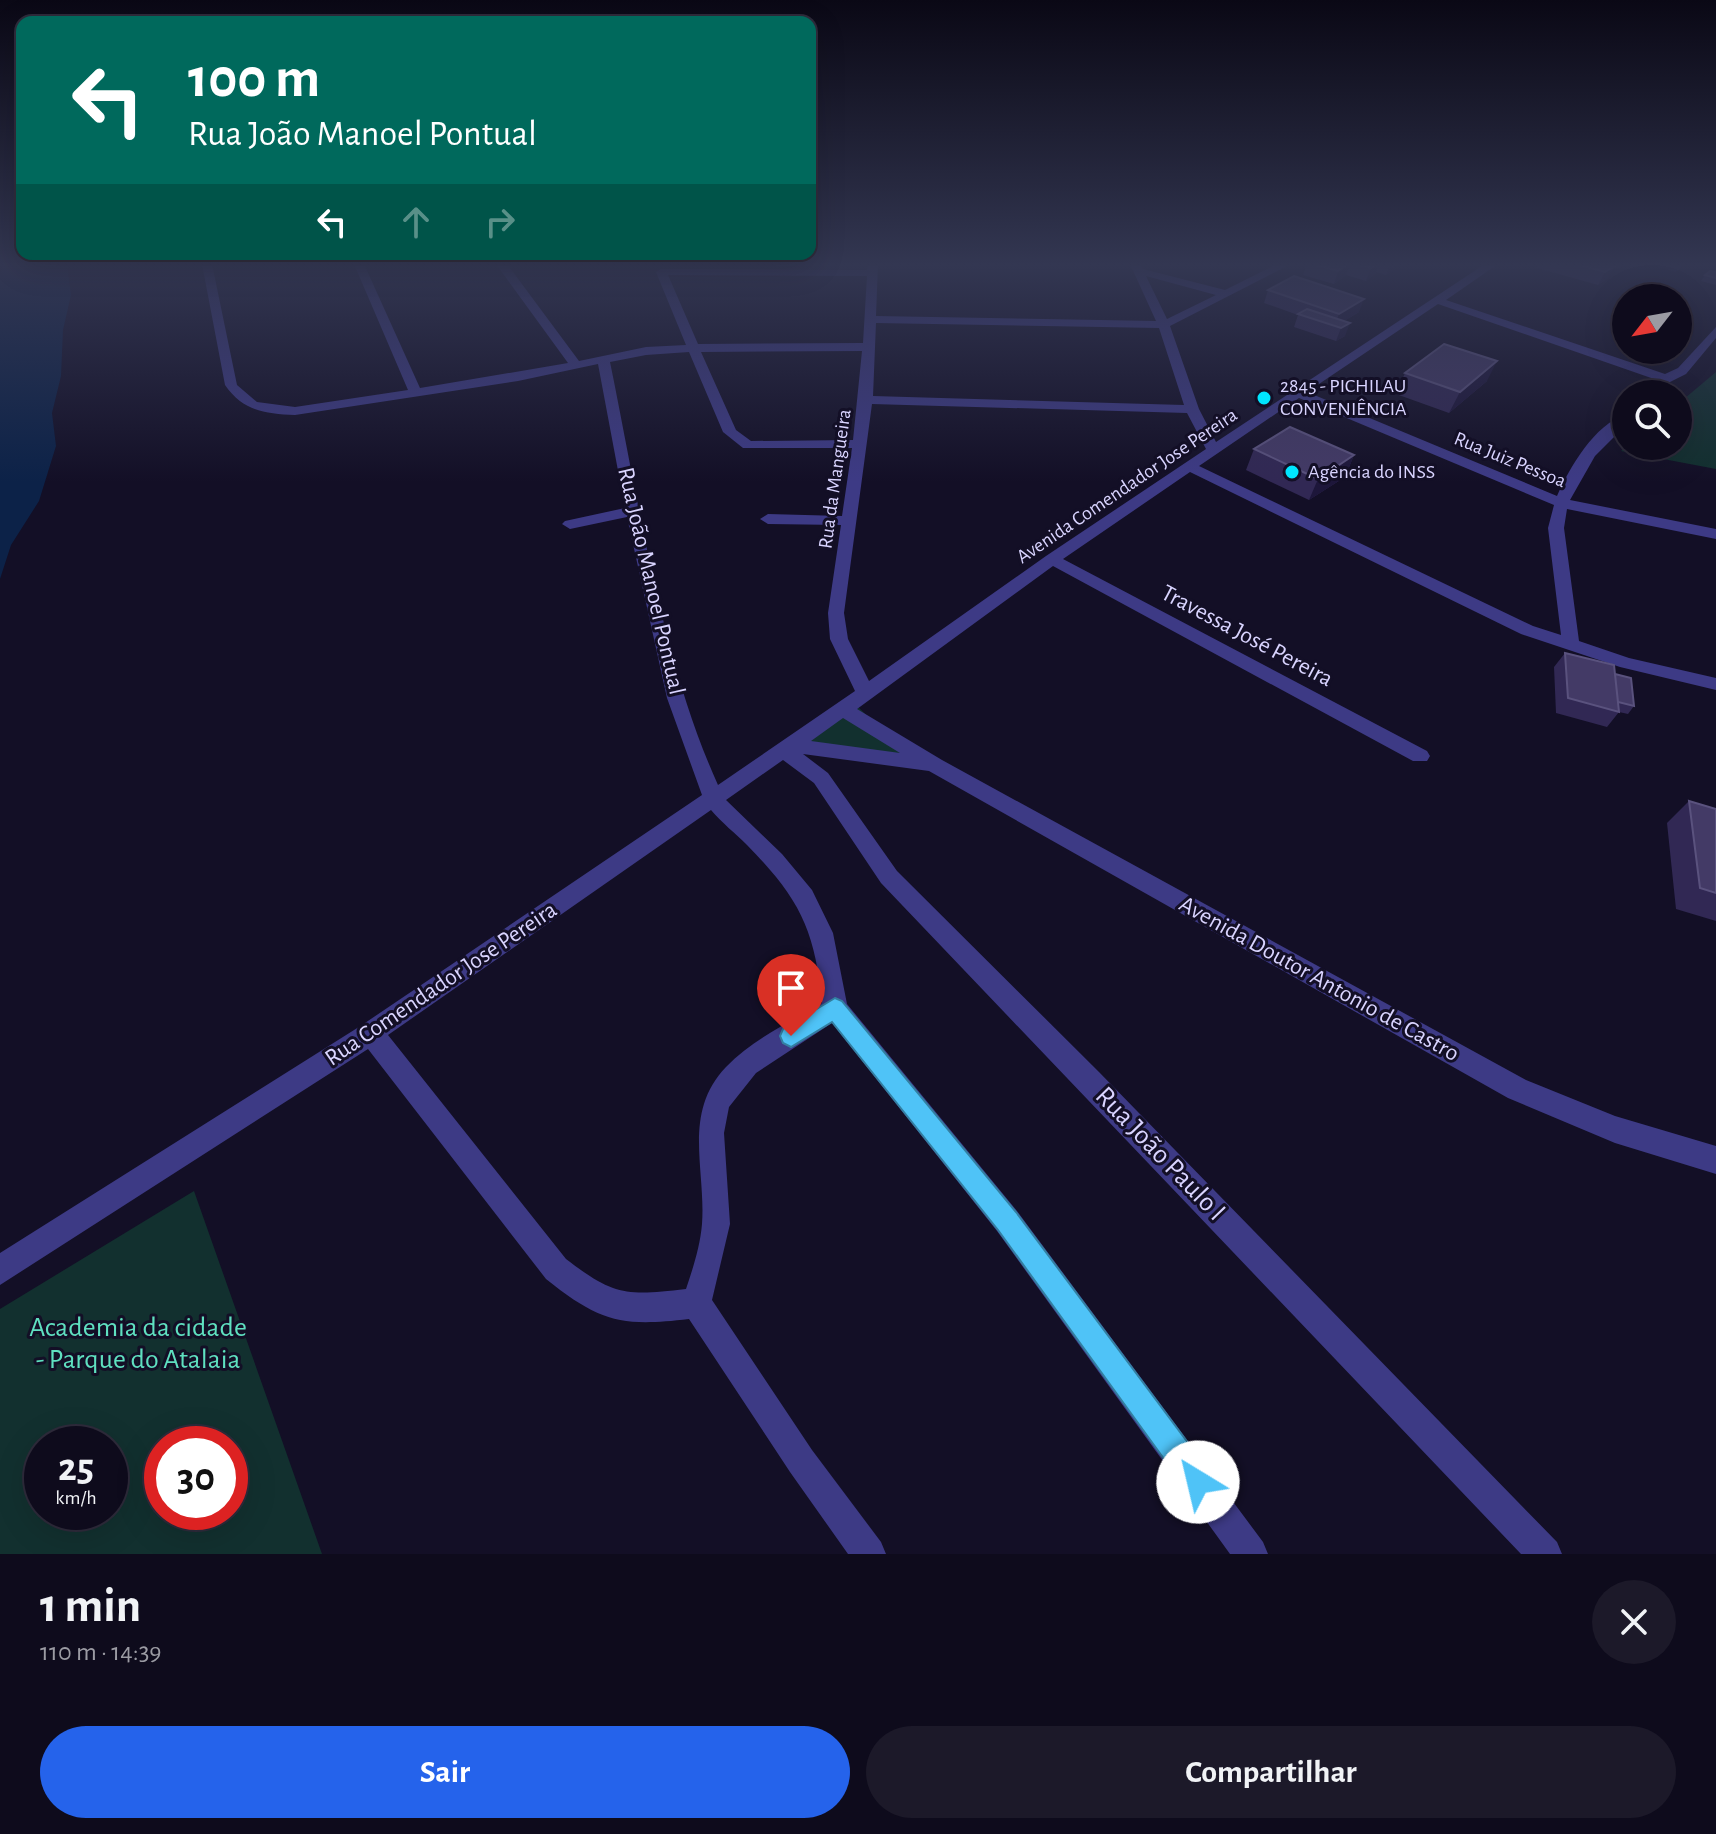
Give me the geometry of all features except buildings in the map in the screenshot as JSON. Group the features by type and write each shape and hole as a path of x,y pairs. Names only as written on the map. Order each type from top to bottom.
{"street":[{"path":"221,337 231,385 240,397 252,405 270,410 295,411 475,384 603,359 692,348 868,347"},
{"path":"391,337 415,391"},
{"path":"555,337 576,365"},
{"path":"687,337 730,432 748,445 858,444"},
{"name":"Rua da Mangueira","path":"865,692 839,639 836,613 866,400 870,337"},
{"path":"1168,337 1192,409 1214,451"},
{"name":"Avenida Comendador Jose Pereira","path":"865,692 1052,559 1385,337"},
{"path":"1542,337 1666,379 1682,371 1711,337"},
{"name":"Rua João Manoel Pontual","path":"603,359 632,511 669,674 713,799"},
{"name":"Rua Juiz Pessoa","path":"1298,393 1561,503 1716,534"},
{"path":"866,400 1192,409"},
{"path":"1571,646 1556,528 1566,489 1593,447 1612,430"},
{"path":"1190,467 1500,617 1571,646 1626,663 1716,684"},
{"path":"570,524 632,511"},
{"path":"768,519 849,521"},
{"name":"Travessa José Pereira","path":"1052,559 1420,756"},
{"name":"Rua Comendador Jose Pereira","path":"5,1267 371,1033 865,692"},
{"name":"Avenida Doutor Antonio de Castro","path":"843,709 935,765 1517,1089 1583,1119 1663,1147 1716,1160"},
{"name":"Avenida Doutor Antonio de Castro","path":"788,747 935,765"},
{"name":"Rua João Paulo I","path":"788,747 821,778 889,877 1545,1554"},
{"path":"713,799 786,871 817,914 830,961 835,1008 1007,1221 1251,1554"},
{"path":"696,1303 712,1249 716,1214 708,1131 714,1107 726,1086 745,1068 835,1008"},
{"path":"371,1033 565,1276 606,1305 636,1309 696,1303"},
{"path":"696,1303 801,1461 869,1554"}],"green space":[{"path":"1716,372 1716,469 1668,460 1692,460 1692,392"},
{"path":"857,706 909,756 807,741"},
{"name":"Academia da cidade - Parque do Atalaia","path":"194,1191 322,1554 0,1554 0,1309"}],"water":[{"path":"0,337 63,337 61,376 52,413 56,446 39,501 11,545 0,579"}],"place":[{"name":"2845 - PICHILAU CONVENIÊNCIA","path":"1264,398"},
{"name":"Agência do INSS","path":"1292,472"}],"route":[{"path":"791,1036 835,1008 1007,1221 1198,1482"}]}
